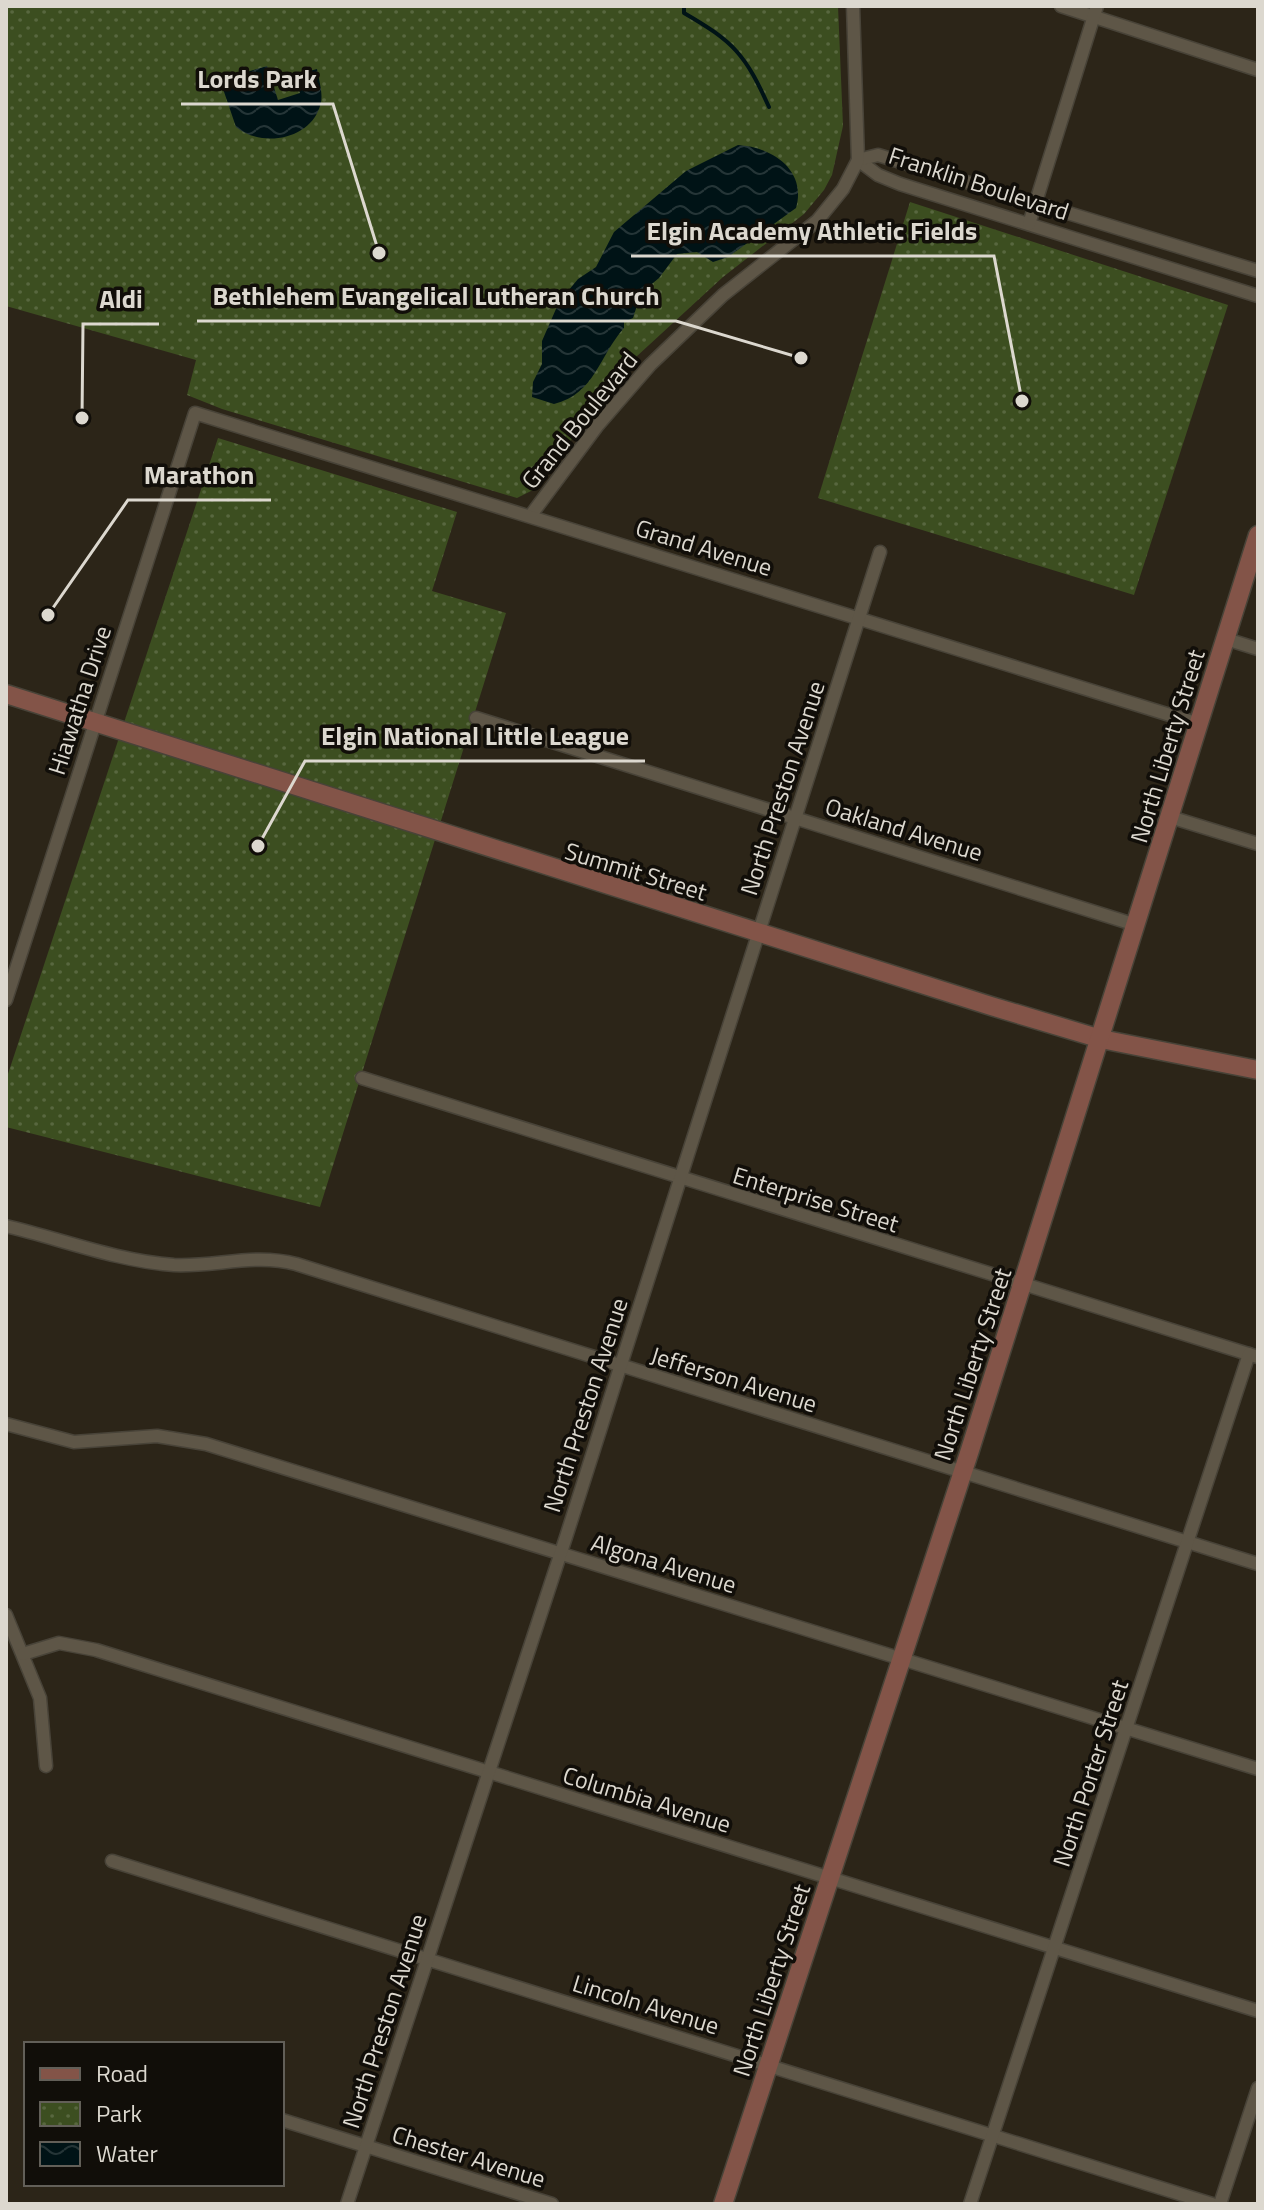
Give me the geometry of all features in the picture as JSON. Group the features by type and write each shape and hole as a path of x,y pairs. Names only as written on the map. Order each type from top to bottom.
{"main road":[{"name":"North Liberty Street","path":"723,2204 963,1472 1258,535"},
{"name":"Summit Street","path":"6,694 758,934 1101,1039 1258,1070"}],"street":[{"path":"853,6 858,160"},
{"path":"1061,6 1095,11 1258,70"},
{"path":"1029,224 1095,11"},
{"name":"Franklin Boulevard","path":"858,160 878,155 1258,271"},
{"name":"Franklin Boulevard","path":"858,160 878,175 900,184 1258,296"},
{"name":"Grand Boulevard","path":"531,515 598,425 650,365 723,295 826,212 858,160"},
{"name":"Grand Avenue","path":"195,413 1199,724"},
{"name":"Hiawatha Drive","path":"6,1000 195,413"},
{"name":"North Preston Avenue","path":"347,2204 681,1180 880,552"},
{"path":"1226,639 1258,649"},
{"name":"Oakland Avenue","path":"476,718 1136,925"},
{"path":"1170,817 1258,844"},
{"name":"Enterprise Street","path":"362,1078 1253,1356"},
{"name":"Jefferson Avenue","path":"6,1226 157,1263 281,1260 1258,1564"},
{"name":"North Porter Street","path":"970,2204 1188,1542 1253,1356"},
{"name":"Algona Avenue","path":"6,1424 74,1442 157,1436 196,1441 1258,1769"},
{"path":"6,1615 40,1698 46,1766"},
{"name":"Columbia Avenue","path":"23,1654 59,1643 92,1649 1258,2011"},
{"name":"Lincoln Avenue","path":"112,1861 1212,2204"},
{"path":"1220,2204 1258,2088"},
{"name":"Chester Avenue","path":"284,2121 552,2204"}],"green space":[{"path":"6,6 838,6 843,126 832,175 804,214 723,277 624,368 535,489 517,498 222,409 187,395 196,360 6,306"},
{"path":"910,202 1228,305 1134,595 818,498"},
{"path":"218,438 457,512 432,591 506,613 320,1207 6,1127 6,1080"}],"water":[{"path":"267,66 278,100 300,93 294,75 317,69 322,97 315,118 306,127 296,133 271,139 246,134 236,127 220,80"},
{"path":"738,145 763,150 784,163 796,182 796,208 728,257 713,262 697,252 677,254 659,278 641,293 633,318 624,322 624,328 579,392 554,404 532,397 533,382 542,364 542,341 559,302 578,279 596,267 614,232 686,171"}],"waterway":[{"path":"684,6 684,13 715,32 736,51 753,74 769,107"}],"place":[{"name":"Lords Park","path":"379,253"},
{"name":"Bethlehem Evangelical Lutheran Church","path":"801,358"},
{"name":"Elgin Academy Athletic Fields","path":"1022,401"},
{"name":"Aldi","path":"82,418"},
{"name":"Marathon","path":"48,615"},
{"name":"Elgin National Little League","path":"258,846"}]}
